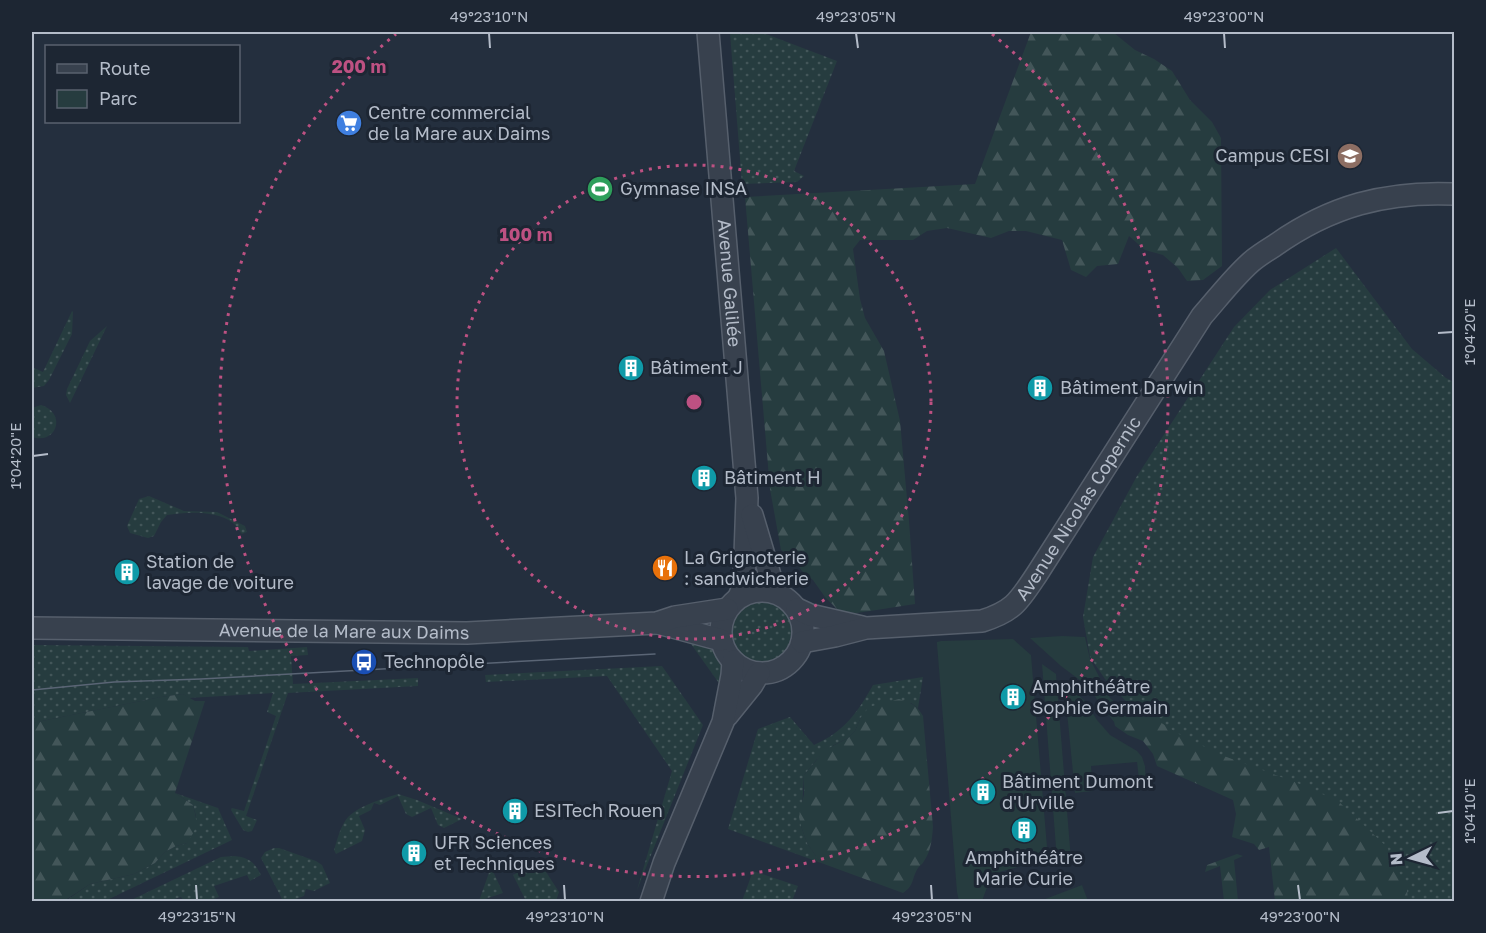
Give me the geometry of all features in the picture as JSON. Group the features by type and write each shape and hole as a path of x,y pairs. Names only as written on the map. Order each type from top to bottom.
{"street":[{"name":"Avenue Galilée","path":"708,32 747,498 744,584 733,603"},
{"name":"Avenue Nicolas Copernic","path":"802,642 866,628 982,621 1010,610 1037,574 1202,316 1252,261 1293,233 1347,207 1376,200 1420,194 1455,194"},
{"name":"Avenue Galilée","path":"747,498 775,592"},
{"path":"750,591 775,592 791,602 802,620 802,642 798,653 790,663 779,670 759,673 740,668 725,651 721,640 722,619 733,603 750,591"},
{"name":"Avenue de la Mare aux Daims","path":"32,628 467,633 657,623 733,603"},
{"name":"Avenue Nicolas Copernic","path":"797,609 818,617 866,628"},
{"name":"Avenue de la Mare aux Daims","path":"657,623 721,640"},
{"path":"651,902 664,863 723,722 733,661"},
{"path":"723,722 759,673"}],"green space":[{"path":"761,32 837,61 794,171 804,176 797,182 742,184 730,33"},
{"path":"1031,32 1114,33 1135,50 1172,71 1190,100 1212,122 1221,138 1222,266 1203,280 1187,281 1178,268 1163,255 1145,250 1129,236 1118,264 1097,266 1086,277 1071,270 1062,240 1026,231 1009,231 991,238 947,228 927,231 913,240 860,240 853,249 860,299 865,318 884,351 900,421 915,604 857,613 840,612 793,558 781,550 770,489 745,197 975,184"},
{"path":"1336,248 1412,349 1454,382 1454,901 1368,901 1140,716 1105,679 1090,657 1083,617 1093,557 1137,476 1234,327 1270,290"},
{"path":"72,311 72,334 49,380 44,386 32,388 32,367 43,372"},
{"path":"107,326 70,403 66,395 67,389 90,341"},
{"path":"41,405 54,414 56,427 48,436 32,437 32,408"},
{"path":"149,496 184,511 217,512 245,526 247,532 242,534 233,523 218,516 192,513 167,515 154,536 148,538 130,533 127,526 139,499"},
{"path":"756,602 768,602 779,607 787,615 792,632 790,644 779,657 768,662 756,662 745,657 737,649 732,638 732,626 737,615 745,607"},
{"path":"686,637 703,644 715,653 721,666 721,686"},
{"path":"1085,637 1090,659 1110,698 1122,708 1112,711 1115,723 1085,684 1030,638"},
{"path":"1013,639 1031,655 1048,859 992,874 982,901 959,901 937,642"},
{"path":"32,645 248,647 249,651 307,647 308,655 291,656 293,684 418,678 418,686 288,693 246,816 257,820 252,831 248,832 243,830 231,810 232,808 244,811 276,716 267,712 273,693 189,698 183,694 32,723"},
{"path":"1042,664 1056,674 1071,860 1057,861"},
{"path":"662,666 703,725 637,890 672,771 607,676 486,682 485,675"},
{"path":"923,677 918,708 911,703 861,717 855,731 818,758 804,775 801,826 807,843 824,864 728,829 758,729 790,717 814,745 834,734 849,720 873,685"},
{"path":"1064,682 1085,701 1110,735 1137,751 1142,757 1146,787 1140,788 1137,762 1091,766 1093,791 1075,793"},
{"path":"183,694 195,701 205,701 175,793 193,805 195,811 196,825 187,843 165,852 155,863 134,874 90,884 64,901 32,901 32,723"},
{"path":"899,699 913,704 923,716 933,827 932,840 924,862 903,893 824,864 807,843 799,817 804,794 804,775 825,750 848,738 855,731 861,717 869,707"},
{"path":"1132,704 1177,733 1221,755 1295,782 1338,801 1387,847 1407,889 1408,901 1275,901 1269,847 1259,850 1254,844 1232,837 1236,814 1233,800 1157,766 1153,754 1143,741 1115,726 1112,711"},
{"path":"175,793 218,808 232,840 105,901 64,902 90,884 134,874 155,863 165,852 187,843 196,816 193,805"},
{"path":"398,794 462,819 444,828 438,825 431,808 412,817 406,814 398,796 380,805 374,803 371,810 359,816 365,830 362,841 336,854 334,850 338,836 348,817 368,804"},
{"path":"274,848 316,861 322,865 330,883 314,891 306,889 304,896 283,901 261,858 265,852"},
{"path":"1237,854 1243,856 1234,860 1238,901 1224,901 1220,866 1205,872 1207,865"},
{"path":"234,856 251,861 261,875 250,881 247,875 214,886 219,897 209,901 184,901 181,897 168,901 129,901 221,857"},
{"path":"539,861 559,892 556,901 526,901 513,875"},
{"path":"491,867 503,893 479,901"},
{"path":"753,871 798,886 792,901 742,901"},
{"path":"1082,885 1088,901 1040,901"}],"tram line":[{"path":"32,690 114,682 655,654"}],"place":[{"name":"Centre commercial de la Mare aux Daims","path":"349,123"},
{"name":"Campus CESI","path":"1350,156"},
{"name":"Gymnase INSA","path":"600,189"},
{"name":"Bâtiment J","path":"631,368"},
{"name":"Bâtiment Darwin","path":"1040,388"},
{"name":"Bâtiment H","path":"704,478"},
{"name":"La Grignoterie : sandwicherie","path":"665,568"},
{"name":"Station de lavage de voiture","path":"127,572"},
{"name":"Technopôle","path":"364,662"},
{"name":"Amphithéâtre Sophie Germain","path":"1013,697"},
{"name":"Bâtiment Dumont d'Urville","path":"983,792"},
{"name":"ESITech Rouen","path":"515,811"},
{"name":"Amphithéâtre Marie Curie","path":"1024,830"},
{"name":"UFR Sciences et Techniques","path":"414,853"}]}
